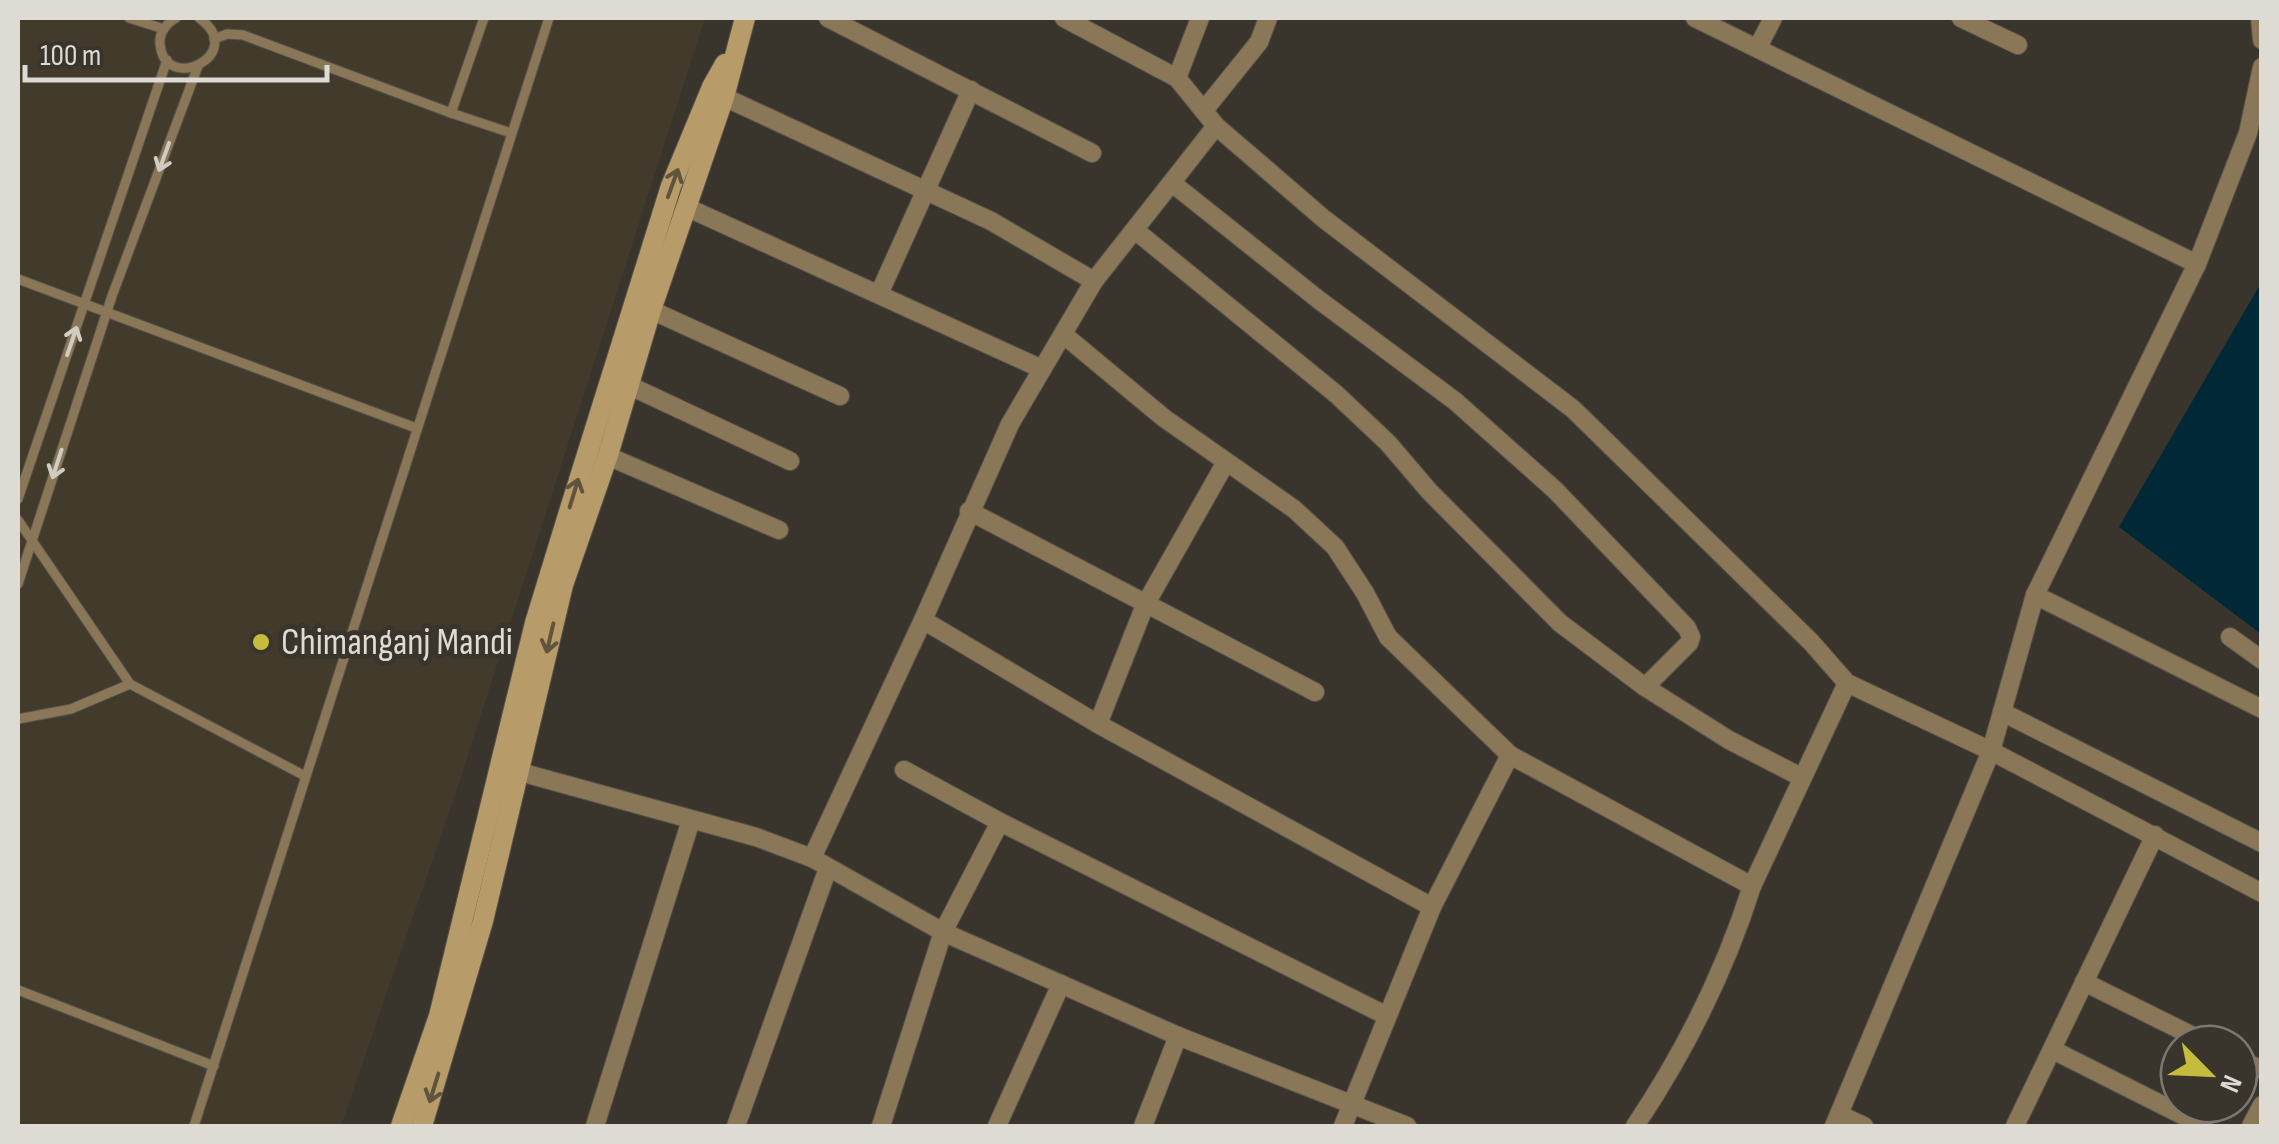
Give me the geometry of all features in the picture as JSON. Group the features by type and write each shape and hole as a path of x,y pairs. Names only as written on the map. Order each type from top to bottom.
{"street":[{"path":"598,452 628,385 724,97 745,18"},
{"path":"828,18 1092,153"},
{"path":"1064,18 1177,78 1216,126 1324,220 1574,409 1847,682 1991,750 2262,893"},
{"path":"1104,39 1110,18"},
{"path":"1177,78 1200,18"},
{"path":"1205,109 1259,42 1268,18"},
{"path":"1695,18 2198,264"},
{"path":"1758,47 1773,18"},
{"path":"1961,18 2018,44"},
{"path":"2260,18 2262,40"},
{"path":"401,1126 439,1016 563,585 671,186 712,86 736,44"},
{"path":"1864,1126 1837,1121 1991,750 2034,595 2198,264 2248,133 2262,66"},
{"path":"879,294 970,90"},
{"path":"724,97 991,220 1094,281"},
{"path":"736,1126 820,863 1010,424 1094,281 1216,126"},
{"path":"1172,183 1319,300 1456,401 1555,490 1688,628 1689,643 1645,687"},
{"path":"686,207 1042,369"},
{"path":"1136,231 1336,394 1560,623 1645,687 1730,740 1801,777"},
{"path":"651,310 840,396"},
{"path":"1064,335 1164,418 1294,509 1335,547 1366,593 1388,637 1510,755 1752,886"},
{"path":"628,385 790,461"},
{"path":"598,452 779,530"},
{"path":"1098,724 1145,605 1226,462"},
{"path":"969,512 1315,692"},
{"path":"2034,595 2262,710"},
{"path":"923,620 1098,724 1432,908"},
{"path":"2230,637 2262,660"},
{"path":"1635,1126 1675,1067 1727,954 1752,886 1847,682"},
{"path":"2002,712 2262,843"},
{"path":"1343,1126 1432,908 1510,755"},
{"path":"510,769 756,838 820,863 943,932 1178,1036 1407,1126"},
{"path":"422,1126 482,921 510,769"},
{"path":"904,770 1387,1016"},
{"path":"595,1126 691,820"},
{"path":"881,1126 943,932 1000,822"},
{"path":"2015,1126 2154,836"},
{"path":"2084,982 2169,1024"},
{"path":"997,1126 1062,984"},
{"path":"1143,1126 1178,1036"},
{"path":"2053,1050 2204,1126"},
{"path":"2251,1126 2262,1105"}],"lane":[{"path":"129,18 164,29"},
{"path":"176,18 164,29 160,45 168,60 182,68 198,66"},
{"path":"451,113 484,18"},
{"path":"194,1126 549,18"},
{"path":"18,584 107,312 198,66 211,55 214,38 205,20"},
{"path":"214,38 243,35 511,133"},
{"path":"18,499 168,60"},
{"path":"18,279 416,428"},
{"path":"18,520 130,684 305,776"},
{"path":"18,719 72,709 130,684"},
{"path":"18,990 214,1066"}],"shaded area":[{"name":"Chimanganj Mandi","path":"18,18 705,18 459,783 341,1126 18,1126"}],"water":[{"path":"2261,283 2261,634 2119,527"}],"place":[{"name":"Chimanganj Mandi","path":"261,642"}]}
